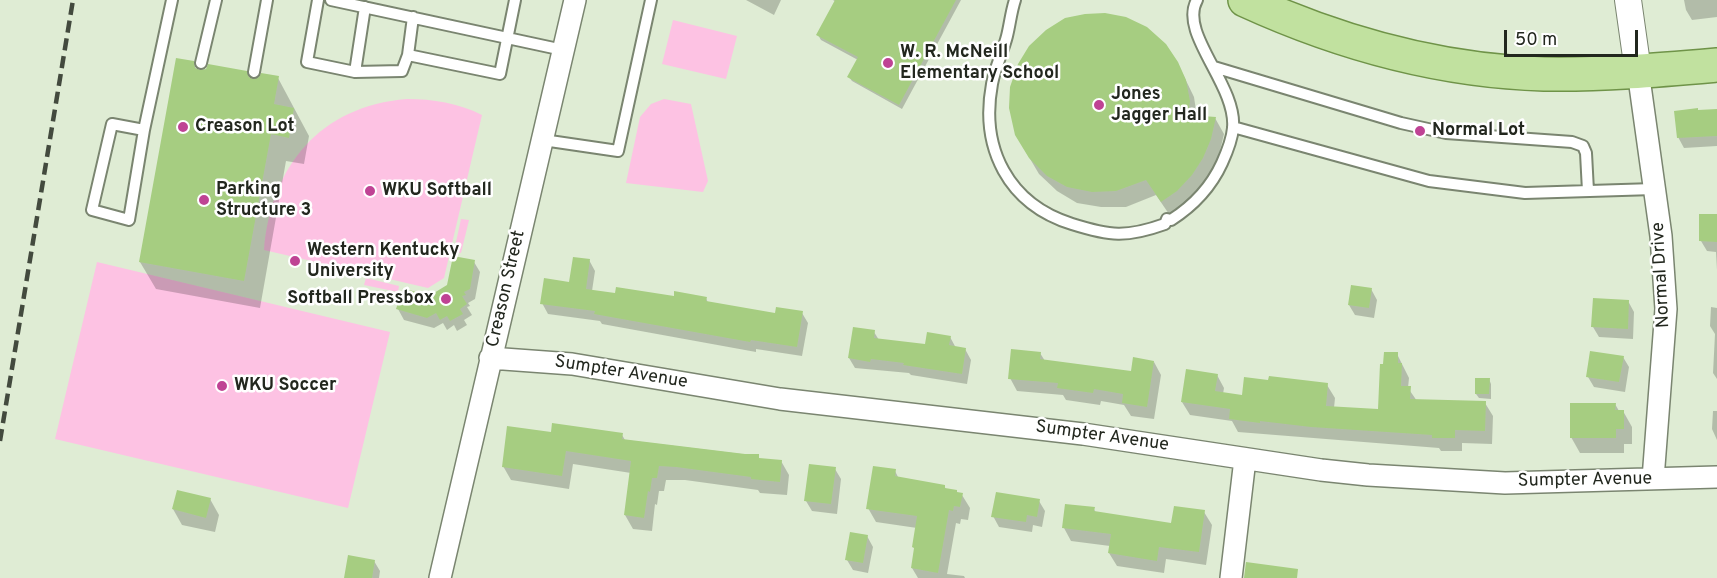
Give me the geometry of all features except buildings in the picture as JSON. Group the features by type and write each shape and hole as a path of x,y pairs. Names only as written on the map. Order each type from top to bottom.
{"main road":[{"path":"1245,0 1303,25 1345,39 1430,61 1474,69 1530,73 1638,71 1717,64"}],"street":[{"name":"Creason Street","path":"440,578 575,0"},
{"path":"1628,0 1638,71"},
{"name":"Normal Drive","path":"1638,71 1661,236 1666,309 1653,479"},
{"name":"Sumpter Avenue","path":"490,358 572,364 780,399 1083,434 1344,472 1515,483 1717,477"},
{"path":"1231,578 1245,459"}],"lane":[{"path":"144,130 112,124 92,210 129,220 144,130 172,0"},
{"path":"201,63 216,0"},
{"path":"254,72 267,0"},
{"path":"318,0 307,62 355,72 402,71 408,55 412,17"},
{"path":"331,0 563,50"},
{"path":"408,55 500,74 515,0"},
{"path":"543,140 618,151 651,0"},
{"path":"1014,0 1007,36 992,84 989,118 993,148 1003,171 1018,193 1036,207 1060,220 1110,234 1127,235 1165,224 1167,219 1171,220 1197,200 1209,186 1229,147 1233,127 1231,108 1214,67 1196,34 1193,8 1197,0"},
{"path":"355,72 365,7"},
{"path":"1214,67 1401,123 1446,133 1572,142 1583,146 1586,153 1588,191"},
{"path":"1233,127 1429,180 1525,193 1654,189"}],"shaded area":[{"path":"673,20 737,36 726,79 662,64"},
{"name":"WKU Softball","path":"407,99 445,102 482,115 444,278 428,288 264,250 277,192 289,167 306,146 325,128 349,114 376,104"},
{"path":"664,99 691,104 708,181 703,192 626,183 640,117 651,104"},
{"path":"461,219 469,220 461,253 454,251"},
{"name":"WKU Soccer","path":"97,262 390,332 348,508 55,439"},
{"path":"366,278 399,286 398,292 364,285"}],"railway":[{"path":"0,441 73,0"}],"place":[{"name":"W. R. McNeill Elementary School","path":"888,63"},
{"name":"Jones Jagger Hall","path":"1099,105"},
{"name":"Creason Lot","path":"183,127"},
{"name":"Normal Lot","path":"1420,131"},
{"name":"WKU Softball","path":"370,191"},
{"name":"Parking Structure 3","path":"204,200"},
{"name":"Western Kentucky University","path":"295,261"},
{"name":"Softball Pressbox","path":"446,299"},
{"name":"WKU Soccer","path":"222,386"}]}
